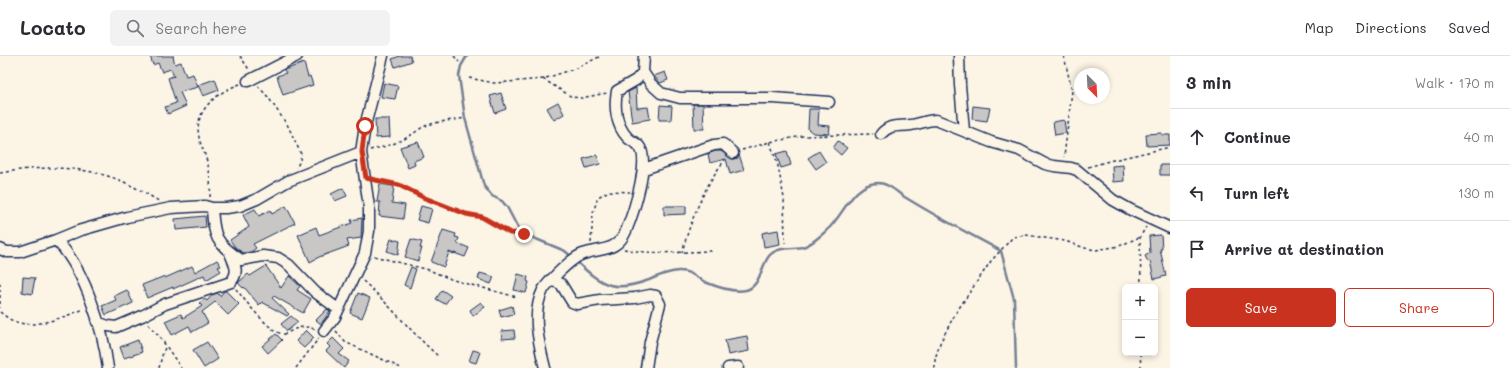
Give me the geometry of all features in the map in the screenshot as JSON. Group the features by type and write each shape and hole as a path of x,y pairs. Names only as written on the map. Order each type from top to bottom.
{"street":[{"path":"251,79 297,56"},
{"path":"327,328 338,309 365,253 369,231 369,208 362,152 365,126 383,56"},
{"path":"545,368 539,343 537,325 543,291 550,280 574,258 583,254 614,246 625,232 644,168 644,156 640,146 627,138 618,123 615,101 617,91 636,80 643,72 647,56"},
{"path":"959,56 964,131"},
{"path":"643,72 651,84 661,93 680,98 773,98 829,102"},
{"path":"881,134 894,126 905,126 927,120 936,120 991,142 1019,150 1045,164 1077,170 1113,200 1170,228"},
{"path":"644,168 714,145 723,144 733,153"},
{"path":"0,249 7,252 20,252 78,231 127,217 171,208 240,206 258,199 288,181 362,152"},
{"path":"208,207 218,241 230,253 241,260 263,256 278,258 288,265 315,292 338,309"},
{"path":"56,240 66,250 83,282 97,322 108,368"},
{"path":"97,322 116,327 166,304 231,282 235,277 236,270 230,253"},
{"path":"550,280 561,284 572,302 577,304 600,300 635,298 650,294 656,296 660,304 650,342 646,368"}],"path":[{"path":"240,56 251,79 268,97 288,126 301,154 300,161 296,168"},
{"path":"454,56 459,62"},
{"path":"469,78 494,83 543,79 574,69 601,56"},
{"path":"1062,167 1072,92 1064,56"},
{"path":"208,207 210,197 210,181 207,159 199,137 198,121 206,107 220,93 251,79"},
{"path":"543,79 572,97 581,98 617,91"},
{"path":"362,152 385,147 407,138 422,127 436,122 465,118"},
{"path":"682,252 687,232 713,176 733,153 770,142 803,136 881,134"},
{"path":"770,142 778,166 784,198 785,243"},
{"path":"1077,170 1109,161 1170,148"},
{"path":"0,173 22,169 82,170 108,176 132,185 171,208"},
{"path":"366,178 399,185 425,198 466,214 482,217 510,233 524,234"},
{"path":"591,253 593,213 598,197 609,191 638,192"},
{"path":"1141,284 1140,237 1150,218"},
{"path":"935,368 935,359 940,343 955,314 991,261 1013,237 1026,235 1065,241 1096,250 1119,246 1140,237"},
{"path":"614,246 634,251 711,251"},
{"path":"365,253 429,270 454,280 517,297"},
{"path":"355,274 379,296 416,336 438,356"},
{"path":"231,282 264,322 278,332 282,334 287,333 302,326 327,328 345,342 401,368"},
{"path":"0,283 0,308"},
{"path":"0,312 16,322 25,324 56,319 92,306"},
{"path":"142,316 166,346 181,368"},
{"path":"296,368 327,328"},
{"path":"159,368 166,346"},
{"path":"1140,356 1141,368"}],"building":[{"path":"150,56 174,56 175,64 181,62 186,76 193,74 198,87 180,92 186,106 168,114 165,107 176,103 168,78 174,77 171,69 162,72 158,63 153,65"},
{"path":"400,56 410,56 412,61 395,67 392,59"},
{"path":"304,63 308,77 310,76 313,85 283,95 277,76 286,73 284,70"},
{"path":"665,72 668,80 660,83 654,76"},
{"path":"215,79 219,90 203,96 198,85"},
{"path":"384,83 398,86 395,99 381,97"},
{"path":"636,88 637,108 648,107 650,119 632,122 628,92"},
{"path":"501,93 506,109 495,113 490,96"},
{"path":"558,102 564,114 554,120 547,108"},
{"path":"693,104 703,104 704,129 694,129"},
{"path":"660,105 672,106 671,120 659,120"},
{"path":"973,106 990,108 987,121 972,119"},
{"path":"809,109 819,109 818,125 830,126 829,134 813,133 808,129"},
{"path":"375,119 389,119 390,137 376,138"},
{"path":"1064,120 1066,133 1055,135 1053,122"},
{"path":"1162,133 1162,135 1170,135 1170,145 1147,146 1146,134"},
{"path":"838,141 847,148 841,155 833,148"},
{"path":"418,142 424,157 414,161 415,165 408,168 400,147"},
{"path":"715,151 721,151 732,159 738,158 739,154 744,170 730,174 726,159 710,163 708,154"},
{"path":"787,151 791,165 781,168 776,154"},
{"path":"819,151 826,162 816,169 808,158"},
{"path":"597,155 600,164 586,168 583,159"},
{"path":"1123,165 1124,181 1113,182 1112,166"},
{"path":"1160,165 1170,165 1170,175 1160,175"},
{"path":"380,184 394,186 392,203 405,205 403,219 379,216 380,202 377,202"},
{"path":"343,188 347,196 335,201 331,194"},
{"path":"286,206 295,223 253,244 256,248 251,252 243,253 236,248 230,240 249,227 243,215 255,209 259,216 270,210 272,214"},
{"path":"421,206 432,209 428,223 417,220"},
{"path":"664,206 686,206 686,214 664,215"},
{"path":"205,216 206,227 176,230 175,219"},
{"path":"362,218 361,238 347,240 349,246 319,257 310,262 298,235 316,227 319,235 352,223 351,220"},
{"path":"443,230 456,234 455,237 459,238 457,243 469,248 465,257 449,252 444,267 431,262"},
{"path":"778,230 780,244 764,247 762,233"},
{"path":"1161,235 1162,249 1160,249 1166,276 1154,279 1150,261 1148,262 1145,256 1150,253 1149,236"},
{"path":"391,239 400,241 398,255 387,251"},
{"path":"411,239 422,242 420,248 422,248 418,261 405,257"},
{"path":"217,260 221,266 218,267 221,271 206,280 204,275 173,289 173,287 147,298 142,285 165,276 165,278 192,266 195,272"},
{"path":"266,266 281,288 289,276 300,286 297,290 311,299 303,313 274,296 272,298 289,314 287,316 262,302 259,305 244,287 243,288 238,283 248,274 250,276"},
{"path":"411,267 416,269 410,288 404,285"},
{"path":"480,273 494,277 491,284 478,279"},
{"path":"518,274 528,277 527,281 529,282 526,293 514,290"},
{"path":"23,277 35,278 32,294 22,292"},
{"path":"127,290 133,303 106,315 102,306 116,300 114,296"},
{"path":"442,290 451,296 445,304 436,299"},
{"path":"224,291 226,291 239,304 228,315 215,302 202,312 208,323 192,332 189,326 172,335 165,321 181,314 183,318 202,306 199,303 205,299 207,301 212,295 217,293 220,296"},
{"path":"358,293 370,298 362,318 350,313"},
{"path":"481,302 485,307 473,316 470,310"},
{"path":"512,306 514,314 501,317 499,310"},
{"path":"327,309 330,311 321,324 316,320"},
{"path":"291,316 298,322 287,331 281,324"},
{"path":"306,330 314,338 304,348 296,341"},
{"path":"514,330 515,338 502,339 501,331"},
{"path":"276,334 282,340 268,353 262,346"},
{"path":"747,336 749,351 728,355 725,340"},
{"path":"333,338 344,349 339,354 349,361 344,368 326,351 330,347 327,344"},
{"path":"138,340 142,352 124,358 120,347"},
{"path":"207,342 218,359 204,368 193,350"},
{"path":"473,350 480,352 476,363 469,361"}],"waterway":[{"path":"467,56 461,66 459,76 465,118 484,186 492,196 502,201 507,207 518,228 524,234 565,251 573,258"},
{"path":"576,261 593,276 609,285 626,286 637,284 667,273 682,271 720,288 736,291 746,290 751,288 757,281 766,260 772,253 785,248 803,247 809,244 832,225 854,195 868,185 880,183 891,187 927,210 1001,251 1014,299 1016,368"}],"route":[{"path":"365,126 362,152 366,178 399,185 425,198 466,214 482,217 510,233 524,234"}]}
